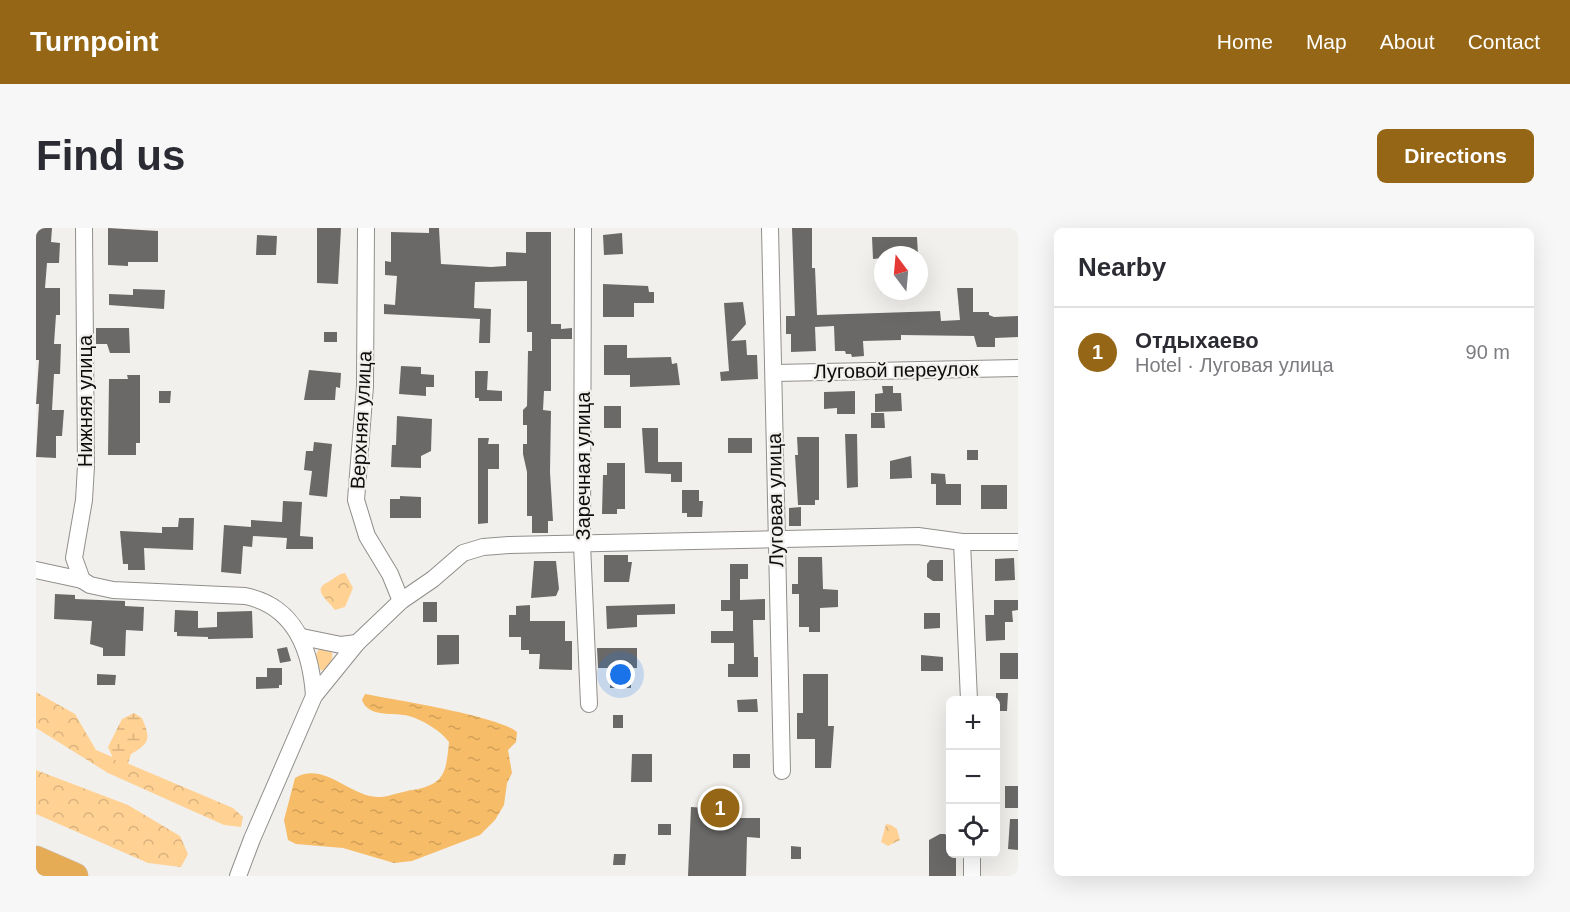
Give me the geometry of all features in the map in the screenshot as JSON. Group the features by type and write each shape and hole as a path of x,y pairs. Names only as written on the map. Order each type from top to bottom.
{"highway":[{"path":"36,859 75,876"}],"street":[{"name":"Нижняя улица","path":"80,576 74,558 84,500 86,466 84,228"},
{"name":"Верхняя улица","path":"366,228 365,386 356,500 367,536 390,574 401,601"},
{"name":"Заречная улица","path":"583,228 582,544 588,705"},
{"name":"Луговая улица","path":"770,228 775,541 782,771"},
{"name":"Луговой переулок","path":"774,373 1018,368"},
{"path":"238,876 314,696 357,643 401,601 433,579 463,553 483,547 509,545 775,541 918,536 962,542 1018,542"},
{"path":"962,542 969,696"},
{"path":"36,570 80,576 90,585 113,590 245,596 265,600 302,637 312,667 314,696"},
{"path":"302,637 340,645 357,643"},
{"path":"972,858 972,876"}],"green space":[{"path":"345,573 353,588 345,607 335,610 321,592 321,588 336,576"},
{"path":"319,649 331,650 332,653 330,662 321,671 315,656"},
{"path":"36,692 75,714 96,750 233,808 243,817 241,827 224,825 108,773 36,728"},
{"path":"134,713 142,718 147,731 147,740 142,747 131,754 128,764 122,765 113,758 108,747 122,719"},
{"path":"36,770 128,805 180,836 188,854 181,867 148,863 36,814"},
{"path":"886,824 897,829 900,840 888,846 881,842"}],"water":[{"path":"365,694 422,704 490,720 517,732 516,742 508,750 512,773 507,783 504,805 495,820 480,835 412,861 394,863 343,848 296,844 288,840 284,820 295,778 306,774 317,774 370,796 381,797 424,787 438,780 442,775 447,762 449,742 446,738 431,726 414,718 370,710 362,700"}],"building":[{"path":"36,228 52,228 51,242 60,243 59,263 47,263 45,288 60,288 60,315 56,315 54,344 61,344 60,374 54,374 52,410 64,410 62,436 56,436 56,458 36,457 39,360 36,360"},
{"path":"108,228 158,231 158,262 128,262 128,266 108,265"},
{"path":"317,228 341,228 338,284 317,283"},
{"path":"429,228 439,228 441,264 491,267 506,266 506,252 526,253 526,232 551,232 551,324 561,324 561,329 572,328 572,339 551,339 551,391 544,391 543,410 551,411 550,472 553,521 548,521 548,533 532,533 532,516 527,516 527,472 523,444 527,444 527,425 523,425 523,410 527,406 528,351 532,351 532,332 527,332 527,281 475,282 474,308 491,309 490,343 479,343 480,319 384,314 384,304 395,305 397,276 385,275 385,261 391,262 391,232 429,233"},
{"path":"792,228 812,228 812,268 815,268 817,315 940,311 941,321 960,320 957,288 973,288 973,312 989,312 989,315 994,317 1018,316 1018,337 995,338 995,347 977,347 974,336 901,335 901,340 863,341 864,356 852,357 845,351 835,351 834,326 815,327 816,351 791,352 791,334 786,334 786,316 795,316"},
{"path":"622,233 623,254 604,255 603,235"},
{"path":"257,235 277,236 276,255 256,255"},
{"path":"872,237 917,237 918,246 874,246 873,259"},
{"path":"603,284 648,286 649,292 654,292 654,303 634,303 634,317 603,317"},
{"path":"133,289 165,290 164,309 109,305 109,294 133,295"},
{"path":"743,302 746,324 731,341 746,340 747,355 757,355 758,379 721,381 720,372 729,371 724,303"},
{"path":"96,328 129,328 130,353 110,353 107,344 96,344"},
{"path":"324,332 337,332 337,342 324,342"},
{"path":"604,345 627,345 627,358 671,357 672,364 677,363 680,385 630,387 630,375 604,375"},
{"path":"401,366 421,367 421,374 434,375 434,387 426,387 426,396 399,394"},
{"path":"309,370 341,373 340,388 336,387 335,400 304,400"},
{"path":"475,371 488,371 487,390 502,391 502,401 479,401 479,398 475,398"},
{"path":"127,375 140,375 140,443 136,443 136,455 108,455 109,379 128,379"},
{"path":"882,386 893,386 893,393 901,393 902,411 875,412 875,394 883,393"},
{"path":"159,391 171,391 170,403 159,403"},
{"path":"855,391 855,414 837,414 837,408 824,409 824,392"},
{"path":"604,406 621,406 621,428 604,428"},
{"path":"871,413 884,413 885,428 871,428"},
{"path":"397,416 432,419 431,451 421,456 421,468 391,467 392,445 396,445"},
{"path":"642,428 658,428 658,462 682,462 682,482 671,482 671,474 645,473"},
{"path":"845,434 857,434 858,487 847,488"},
{"path":"797,437 819,437 819,500 815,500 815,505 798,505 795,455 798,455"},
{"path":"478,438 489,438 488,444 499,444 499,469 488,469 488,523 478,524"},
{"path":"728,438 752,438 752,453 728,453"},
{"path":"314,442 332,444 327,497 309,495 312,471 304,470 306,451 313,451"},
{"path":"967,450 978,450 978,460 967,460"},
{"path":"911,456 912,478 890,479 890,461"},
{"path":"607,463 625,463 625,509 617,509 617,514 602,514 603,475 607,475"},
{"path":"931,473 945,474 946,484 961,484 961,505 936,505 936,484 931,484"},
{"path":"981,485 1007,485 1007,509 981,509"},
{"path":"682,490 699,490 699,501 703,501 702,517 687,517 687,513 682,513"},
{"path":"400,496 421,497 421,518 390,518 390,499 400,499"},
{"path":"283,501 302,502 300,536 313,537 313,549 286,549 287,538 253,536 252,547 243,546 241,574 221,572 224,525 251,527 251,520 282,522"},
{"path":"801,507 801,526 789,526 789,508"},
{"path":"179,518 194,518 193,550 144,548 145,570 128,570 128,564 123,564 120,531 162,533 162,527 178,527"},
{"path":"604,555 628,555 628,562 632,562 629,582 604,582"},
{"path":"798,557 822,557 823,589 838,590 838,607 820,608 820,632 809,632 809,627 799,627 799,594 792,594 792,584 798,584"},
{"path":"1014,558 1015,580 995,581 995,559"},
{"path":"930,560 943,560 943,581 933,581 927,577 927,564"},
{"path":"534,561 556,561 559,589 556,596 531,598"},
{"path":"730,564 748,564 748,579 740,579 740,600 765,599 765,620 753,620 754,657 758,657 758,677 728,677 728,664 734,664 734,643 711,643 711,631 733,631 733,611 721,611 721,600 730,600"},
{"path":"55,594 75,595 75,599 125,601 125,606 144,607 143,631 126,630 125,656 103,656 103,648 90,644 92,621 54,619"},
{"path":"994,600 1018,600 1018,610 1012,611 1013,622 1005,622 1005,640 986,641 985,615 994,615"},
{"path":"423,602 437,602 437,622 423,622"},
{"path":"675,604 675,614 637,615 637,627 607,629 606,606"},
{"path":"530,605 530,621 565,621 565,641 572,641 572,670 539,669 540,654 529,654 529,650 521,650 521,637 509,637 509,615 516,615 516,606"},
{"path":"175,610 198,611 198,628 217,627 217,612 252,611 253,638 208,639 208,637 177,636 177,632 174,632"},
{"path":"924,613 940,613 940,628 924,629"},
{"path":"437,635 459,635 459,664 437,665"},
{"path":"287,647 291,661 280,663 277,649"},
{"path":"597,648 637,648 637,668 633,668 631,672 631,688 610,688 610,668 598,668"},
{"path":"1000,653 1018,653 1018,679 1000,679"},
{"path":"921,655 943,657 943,671 921,671"},
{"path":"267,668 282,668 282,685 279,685 279,688 256,689 256,677 267,677"},
{"path":"97,674 116,675 115,685 97,685"},
{"path":"803,674 828,674 828,726 834,726 831,768 815,768 815,739 797,739 797,713 803,713"},
{"path":"996,693 1008,693 1007,711 1000,711 1000,696 996,696"},
{"path":"757,699 758,712 738,712 737,700"},
{"path":"613,715 623,715 623,728 613,728"},
{"path":"632,754 652,754 652,782 631,782"},
{"path":"733,754 750,754 750,768 733,768"},
{"path":"1005,786 1018,786 1018,808 1005,808"},
{"path":"720,806 732,806 732,818 760,818 760,838 747,837 746,876 688,876 691,807 720,809"},
{"path":"1010,819 1018,819 1018,850 1008,849"},
{"path":"658,824 671,824 671,835 658,835"},
{"path":"940,834 946,835 946,858 956,858 956,876 929,876 929,840"},
{"path":"791,846 801,847 801,859 791,859"},
{"path":"614,854 626,854 625,865 613,865"}],"place":[{"name":"Отдыхаево","path":"720,808"}]}
